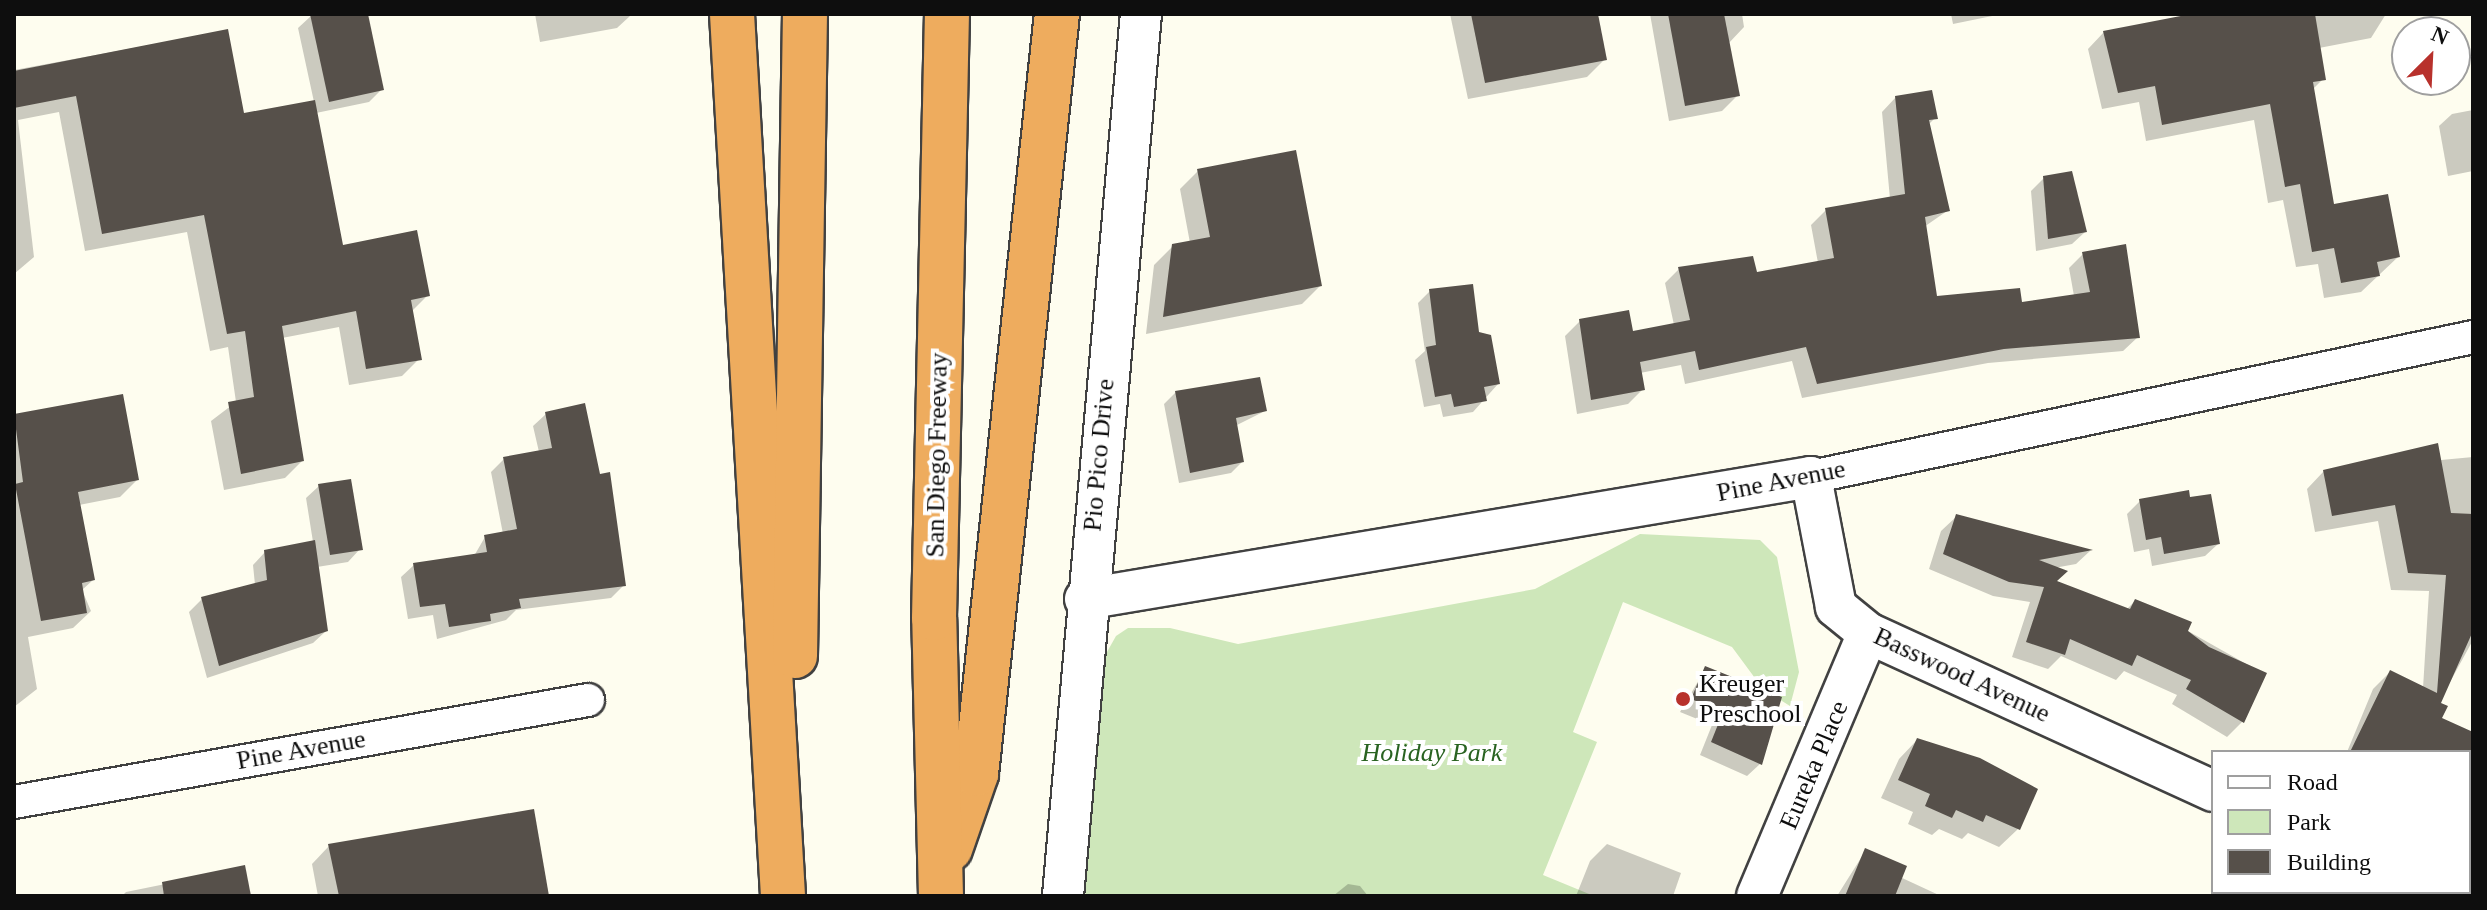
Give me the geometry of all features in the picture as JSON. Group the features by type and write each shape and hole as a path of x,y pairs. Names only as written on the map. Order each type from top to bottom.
{"highway":[{"path":"732,14 783,896"},
{"path":"790,896 805,14"},
{"name":"San Diego Freeway","path":"941,885 934,618 947,14"},
{"path":"941,885 976,774 1057,14"}],"street":[{"name":"Pio Pico Drive","path":"1063,896 1085,599 1141,14"},
{"name":"Pine Avenue","path":"1085,599 1811,477 2473,337"},
{"name":"Basswood Avenue","path":"1811,477 1836,607 1868,633 2211,790"},
{"name":"Eureka Place","path":"1757,896 1868,633"},
{"name":"Pine Avenue","path":"14,802 588,700"}],"green space":[{"name":"Holiday Park","path":"1640,534 1760,540 1777,557 1799,672 1790,706 1763,689 1732,647 1623,602 1573,732 1597,742 1543,875 1594,896 1085,896 1098,668 1116,636 1128,628 1170,628 1238,644 1535,589"}],"building":[{"path":"310,14 368,14 384,90 329,102"},
{"path":"1471,14 1598,14 1607,60 1485,83"},
{"path":"1668,14 1724,14 1740,96 1685,106"},
{"path":"2191,14 2315,14 2326,80 2313,82 2334,204 2388,194 2400,257 2377,262 2380,276 2341,283 2334,248 2312,252 2300,184 2285,187 2270,104 2162,125 2155,86 2118,93 2103,31"},
{"path":"228,29 244,113 315,100 343,245 417,230 430,296 411,300 422,360 366,369 356,311 282,326 304,461 241,474 228,402 254,397 245,331 227,334 204,215 102,234 76,96 14,108 14,71"},
{"path":"1932,90 1938,119 1929,120 1950,211 1925,217 1937,296 2020,288 2022,302 2090,292 2082,252 2126,244 2140,338 2004,349 1817,384 1806,347 1699,370 1695,351 1640,362 1645,390 1591,400 1579,319 1629,310 1633,331 1690,320 1678,267 1753,256 1757,272 1834,258 1825,208 1905,194 1895,96"},
{"path":"1296,150 1322,286 1163,317 1172,244 1210,237 1197,169"},
{"path":"2072,171 2087,232 2048,239 2043,176"},
{"path":"1473,284 1479,332 1491,335 1500,384 1484,387 1487,401 1454,407 1451,394 1435,397 1426,347 1436,345 1429,289"},
{"path":"1260,377 1267,411 1236,418 1244,462 1190,473 1175,391"},
{"path":"123,394 139,480 78,492 95,580 82,583 87,613 41,621 15,484 23,482 14,414"},
{"path":"585,403 600,474 610,472 626,586 519,599 521,608 490,614 491,621 449,627 445,604 420,607 413,563 487,552 484,535 517,529 503,457 552,448 545,412"},
{"path":"2438,443 2451,513 2473,514 2473,631 2441,703 2448,706 2442,718 2473,732 2473,752 2351,750 2390,670 2437,693 2446,575 2408,573 2395,505 2332,516 2323,470"},
{"path":"351,479 363,550 330,555 318,484"},
{"path":"2189,490 2190,497 2211,494 2220,544 2164,554 2161,537 2146,540 2139,499"},
{"path":"1956,514 2093,550 2039,560 2068,571 2057,581 2130,609 2135,599 2192,622 2188,631 2209,647 2267,673 2244,723 2186,689 2191,680 2137,655 2132,666 2070,639 2065,655 2026,642 2044,587 2009,582 1943,554"},
{"path":"315,540 328,631 219,666 201,597 267,580 264,550"},
{"path":"1705,666 1782,697 1762,765 1711,742 1723,712 1691,699"},
{"path":"1917,738 1980,758 2038,789 2020,830 1986,815 1983,822 1956,810 1952,818 1925,806 1930,794 1898,780"},
{"path":"534,809 549,896 339,896 328,844"},
{"path":"1865,848 1907,866 1895,896 1845,896"},
{"path":"245,865 251,896 164,896 162,882"}],"place":[{"name":"Kreuger Preschool","path":"1683,699"}]}
